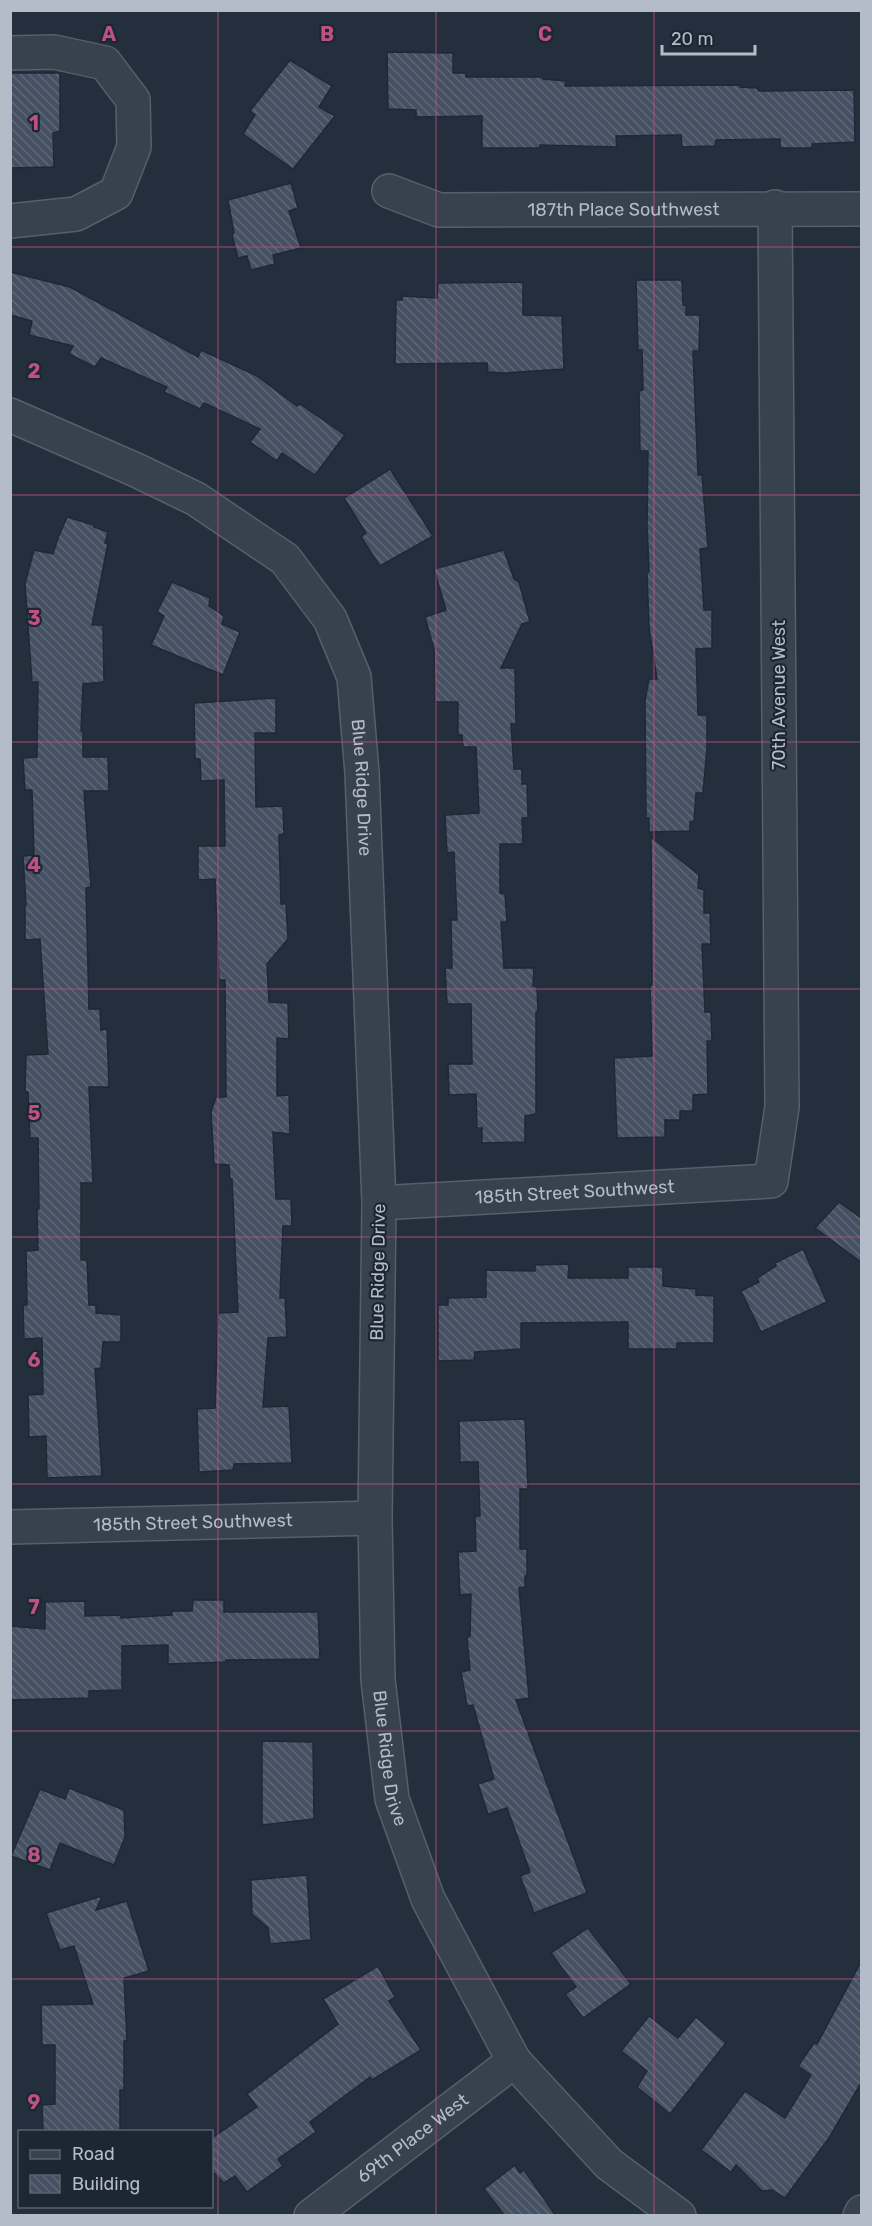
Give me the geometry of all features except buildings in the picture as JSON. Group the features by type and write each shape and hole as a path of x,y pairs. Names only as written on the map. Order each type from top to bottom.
{"street":[{"path":"10,52 54,52 105,63 133,100 134,147 116,193 76,214 10,221"},
{"name":"187th Place Southwest","path":"389,191 439,210 861,208"},
{"name":"70th Avenue West","path":"771,1181 782,1107 775,207"},
{"name":"Blue Ridge Drive","path":"10,415 196,499 285,559 330,619 354,677 360,741 379,1203 375,1518 378,1680 392,1799 428,1899 514,2061 609,2164 679,2216"},
{"name":"185th Street Southwest","path":"379,1203 771,1181"},
{"name":"185th Street Southwest","path":"10,1527 375,1518"},
{"name":"69th Place West","path":"311,2216 514,2061"}]}
